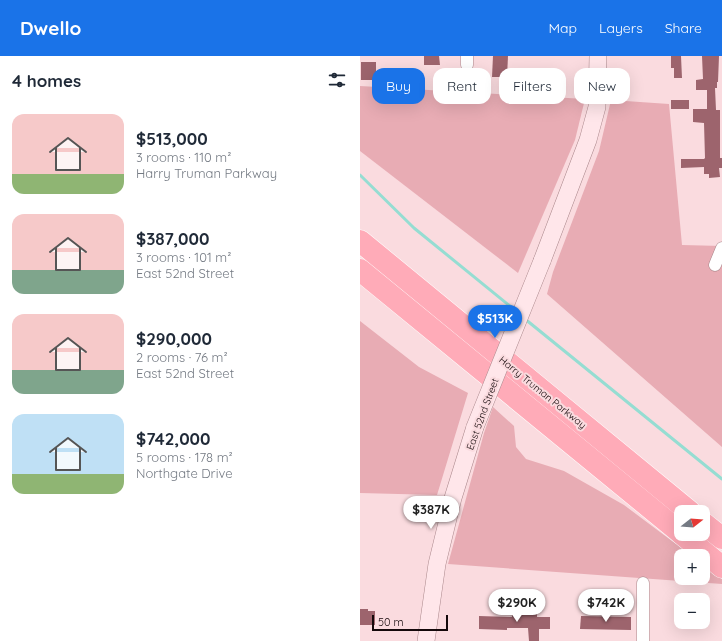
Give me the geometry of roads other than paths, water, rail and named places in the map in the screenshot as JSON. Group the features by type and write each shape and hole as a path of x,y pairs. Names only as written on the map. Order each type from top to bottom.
{"highway":[{"name":"Harry Truman Parkway","path":"360,241 681,505"},
{"path":"360,270 674,527"},
{"path":"360,274 382,288"},
{"path":"710,528 722,538"},
{"path":"690,541 722,567"}],"main road":[{"name":"East 52nd Street","path":"426,641 437,564 453,498 475,427 542,261 590,134 597,107 598,56"}],"street":[{"path":"715,265 722,248"},
{"path":"643,583 643,641"}],"waterway":[{"path":"360,175 414,228 516,311"},
{"path":"525,319 722,479"}]}
